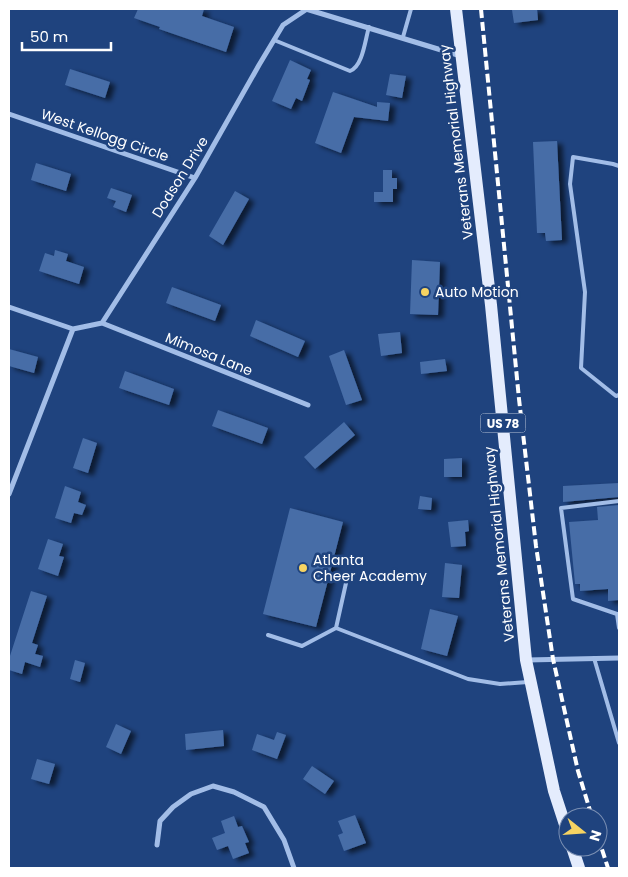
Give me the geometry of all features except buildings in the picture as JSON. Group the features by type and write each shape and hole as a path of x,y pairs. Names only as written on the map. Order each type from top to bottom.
{"main road":[{"name":"Veterans Memorial Highway","path":"456,9 491,305 526,660 554,791 559,807"}],"street":[{"name":"Dodson Drive","path":"102,323 195,178 283,25 307,9 461,56"},
{"name":"West Kellogg Circle","path":"9,114 195,178"},
{"path":"9,307 73,329 102,323"},
{"name":"Mimosa Lane","path":"102,323 308,405"},
{"path":"9,494 73,329"},
{"path":"526,660 619,658"},
{"path":"157,845 160,821 166,814 191,794 213,786 234,792 264,807 284,840 294,868"}],"lane":[{"path":"403,38 411,9"},
{"path":"274,40 350,70 354,69 359,63 369,27"},
{"path":"619,166 573,157 570,184 585,292 581,368 616,396 619,395"},
{"path":"619,501 561,508 573,599 617,614 619,628"},
{"path":"336,628 348,574"},
{"path":"268,635 302,646 336,628 468,679 500,684 530,682"},
{"path":"594,658 619,742"}],"railway":[{"path":"481,9 519,399 536,546 553,659 578,771 589,807"},
{"path":"604,857 608,868"}],"place":[{"name":"Auto Motion","path":"425,292"},
{"name":"Atlanta Cheer Academy","path":"303,568"}]}
